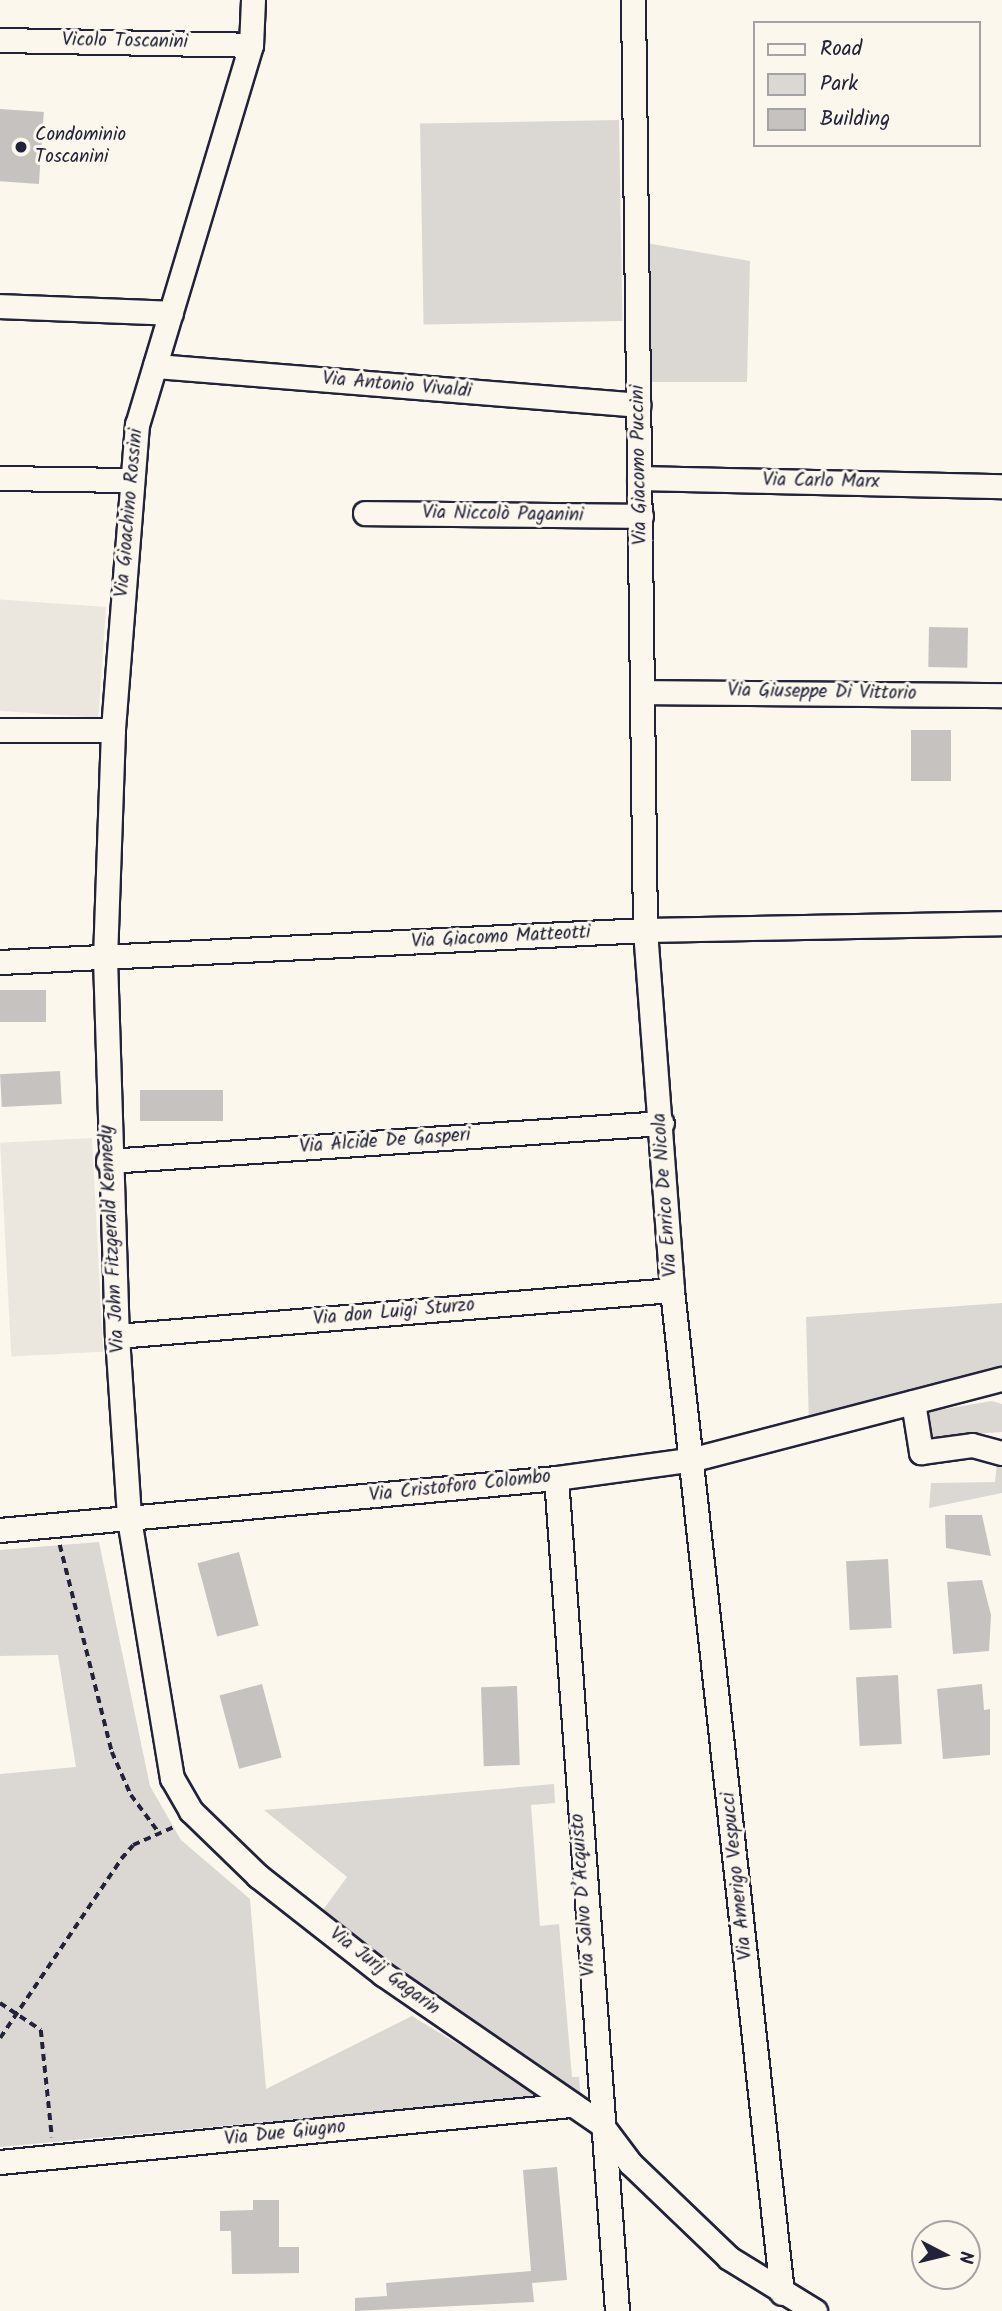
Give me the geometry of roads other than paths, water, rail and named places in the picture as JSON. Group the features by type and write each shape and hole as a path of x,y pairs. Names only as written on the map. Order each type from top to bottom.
{"street":[{"name":"Via Gioachino Rossini","path":"105,958 113,730 130,480 137,424 251,45 253,0"},
{"name":"Via Giacomo Puccini","path":"633,0 645,930"},
{"name":"Vicolo Toscanini","path":"0,40 251,45"},
{"path":"0,306 171,313"},
{"name":"Via Antonio Vivaldi","path":"155,366 638,405"},
{"path":"0,478 130,480"},
{"name":"Via Carlo Marx","path":"639,478 1002,486"},
{"name":"Via Niccolò Paganini","path":"365,513 641,516"},
{"name":"Via Giuseppe Di Vittorio","path":"643,692 1002,695"},
{"path":"0,730 113,730"},
{"name":"Via Giacomo Matteotti","path":"0,962 645,930 1002,923"},
{"name":"Via Enrico De Nicola","path":"645,930 662,1123 671,1290 694,1459"},
{"name":"Via John Fitzgerald Kennedy","path":"105,958 108,1161 128,1519"},
{"name":"Via Alcide De Gasperi","path":"108,1161 662,1123"},
{"name":"Via don Luigi Sturzo","path":"117,1336 671,1290"},
{"name":"Via Cristoforo Colombo","path":"0,1530 556,1478 694,1459 1002,1379"},
{"name":"Via Cristoforo Colombo","path":"978,1387 1002,1389"},
{"path":"913,1402 921,1452 972,1446 1002,1453"},
{"name":"Via Amerigo Vespucci","path":"694,1459 782,2293"},
{"name":"Via Salvo D’Acquisto","path":"556,1478 600,2123 617,2311"},
{"name":"Via Jurij Gagarin","path":"128,1519 172,1778 191,1811 258,1876 383,1974 570,2105 600,2123 630,2163 729,2258 815,2311"},
{"name":"Via Due Giugno","path":"0,2162 570,2105"}],"place":[{"name":"Condominio Toscanini","path":"21,147"}]}
